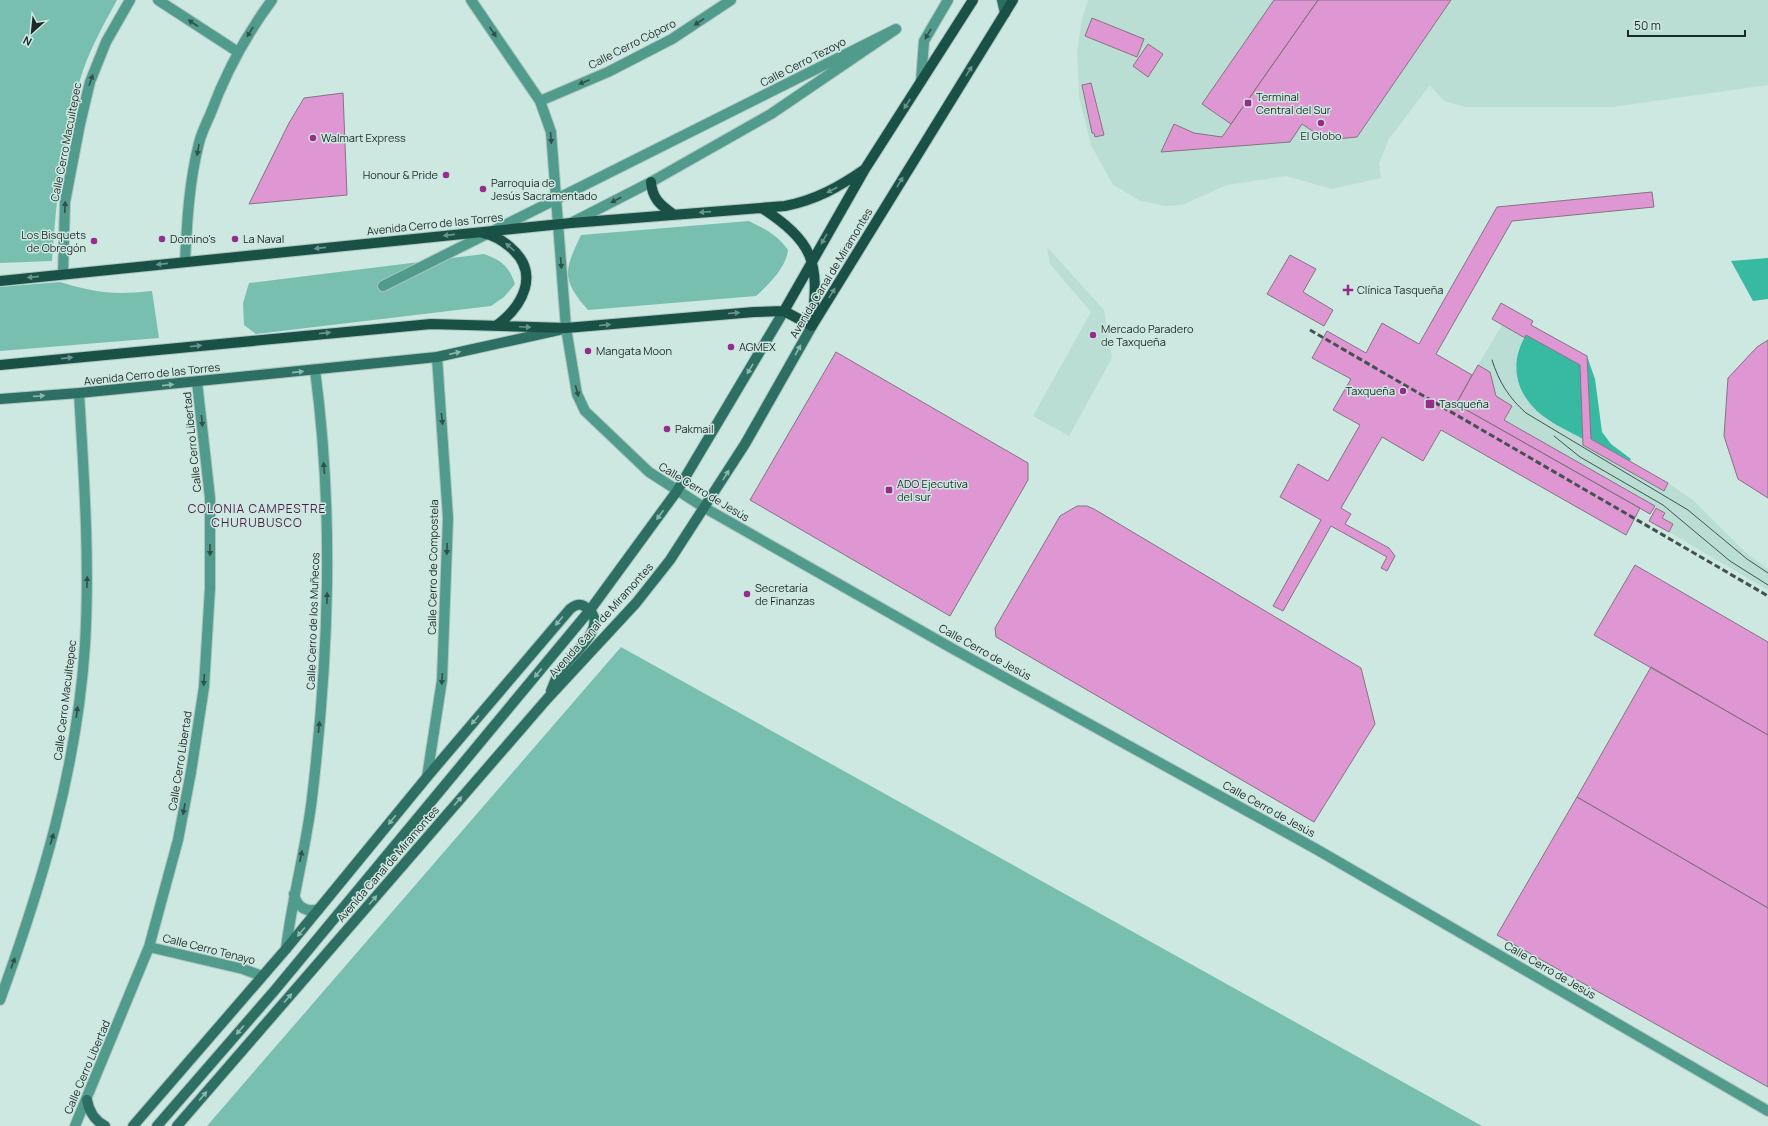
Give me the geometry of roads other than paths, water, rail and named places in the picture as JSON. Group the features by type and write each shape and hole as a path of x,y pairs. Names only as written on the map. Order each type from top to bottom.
{"main road":[{"name":"Avenida Canal de Miramontes","path":"157,1126 275,990 590,610 677,492 784,311 865,169 973,0"},
{"path":"1002,0 1005,13"},
{"name":"Avenida Canal de Miramontes","path":"177,1126 547,699 636,603 670,560 745,444 812,326 1013,0"},
{"name":"Avenida Cerro de las Torres","path":"0,280 557,224 762,208 804,202 834,189 865,169"},
{"path":"651,182 652,192 657,202 673,214"},
{"path":"762,208 792,230 804,246 812,261 816,287 812,326 784,311"},
{"path":"474,232 495,237 505,243 517,254 525,269 527,280 520,302 506,318 496,326"},
{"name":"Avenida Cerro de las Torres","path":"0,365 431,324 566,328 754,312 784,311"},
{"name":"Avenida Cerro de las Torres","path":"0,399 80,394 437,357 566,328"},
{"name":"Avenida Canal de Miramontes","path":"133,1126 286,949 427,777 570,609 578,604 590,610"},
{"path":"547,699 560,671 593,632 595,621 590,610"},
{"path":"87,1100 90,1112 95,1118 106,1126"},
{"path":"128,1126 139,1120 143,1114"}],"street":[{"name":"Calle Cerro Macuiltepec","path":"63,274 65,202 81,117 90,82 106,42 130,0"},
{"path":"158,0 238,52"},
{"path":"185,262 188,202 199,143 215,100 238,52 258,18 272,0"},
{"name":"Calle Cerro Cóporo","path":"540,101 608,72 672,39 731,0"},
{"name":"Avenida Canal de Miramontes","path":"921,81 924,41 948,0"},
{"name":"Calle Cerro de Jesús","path":"476,2 540,101 551,132 566,328 577,394 585,411 649,472 677,492 705,508 962,654 1316,849 1768,1111"},
{"name":"Calle Cerro Tezoyo","path":"383,286 896,29 770,114 651,182 571,223"},
{"name":"Calle Cerro de Compostela","path":"427,777 442,680 448,518 437,357"},
{"name":"Calle Cerro de los Muñecos","path":"286,949 294,894 312,799 326,660 328,519 314,370"},
{"name":"Calle Cerro Libertad","path":"75,1126 149,947 178,840 204,687 210,588 210,498 198,382"},
{"name":"Calle Cerro Macuiltepec","path":"0,1000 25,930 58,821 74,736 85,646 88,544 80,394"},
{"path":"294,894 298,905 304,909 314,911 319,909"},
{"name":"Calle Cerro Tenayo","path":"149,947 243,969 262,976"}],"tram line":[{"path":"1492,360 1505,389 1526,413 1688,510 1747,559 1768,573"},
{"path":"1554,436 1580,457 1663,505 1730,561 1768,585"}],"railway":[{"path":"1310,330 1768,596"}],"place":[{"name":"Terminal Central del Sur","path":"1248,103"},
{"name":"El Globo","path":"1321,123"},
{"name":"Walmart Express","path":"313,138"},
{"name":"Honour & Pride","path":"446,175"},
{"name":"Parroquia de Jesús Sacramentado","path":"483,189"},
{"name":"Domino's","path":"162,239"},
{"name":"La Naval","path":"235,239"},
{"name":"Los Bisquets de Obregón","path":"94,241"},
{"name":"Clínica Tasqueña","path":"1348,290"},
{"name":"Mercado Paradero de Taxqueña","path":"1093,335"},
{"name":"AGMEX","path":"731,347"},
{"name":"Mangata Moon","path":"588,351"},
{"name":"Taxqueña","path":"1403,391"},
{"name":"Tasqueña","path":"1430,404"},
{"name":"Pakmail","path":"667,429"},
{"name":"ADO Ejecutiva del sur","path":"889,490"},
{"name":"Secretaría de Finanzas","path":"747,594"}],"district":[{"name":"COLONIA CAMPESTRE CHURUBUSCO","path":"257,516"}]}
